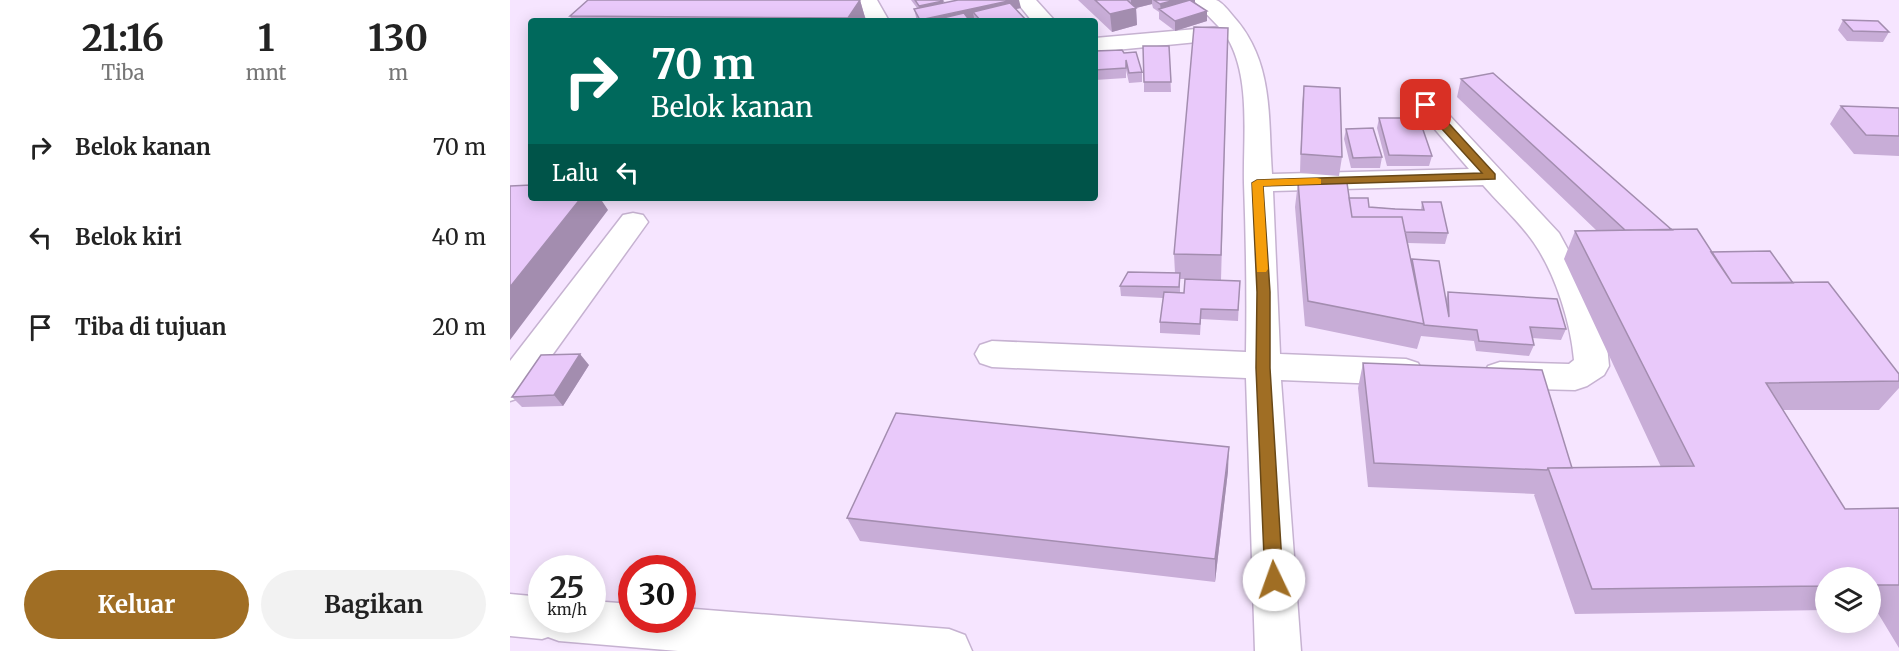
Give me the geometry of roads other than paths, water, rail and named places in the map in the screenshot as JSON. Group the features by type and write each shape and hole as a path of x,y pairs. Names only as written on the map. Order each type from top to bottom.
{"street":[{"path":"867,0 876,18"},
{"path":"1025,0 1041,18"},
{"path":"1203,0 1235,32 1251,58 1253,69 1263,292 1263,368 1278,651"},
{"path":"1098,45 1235,32"},
{"path":"1426,105 1548,240 1564,270 1589,335 1592,366 1575,377 1471,374"},
{"path":"1257,183 1491,177"},
{"path":"510,387 633,222"},
{"path":"992,354 1263,368 1436,373"},
{"path":"510,615 528,617"},
{"path":"606,624 932,650"}]}
